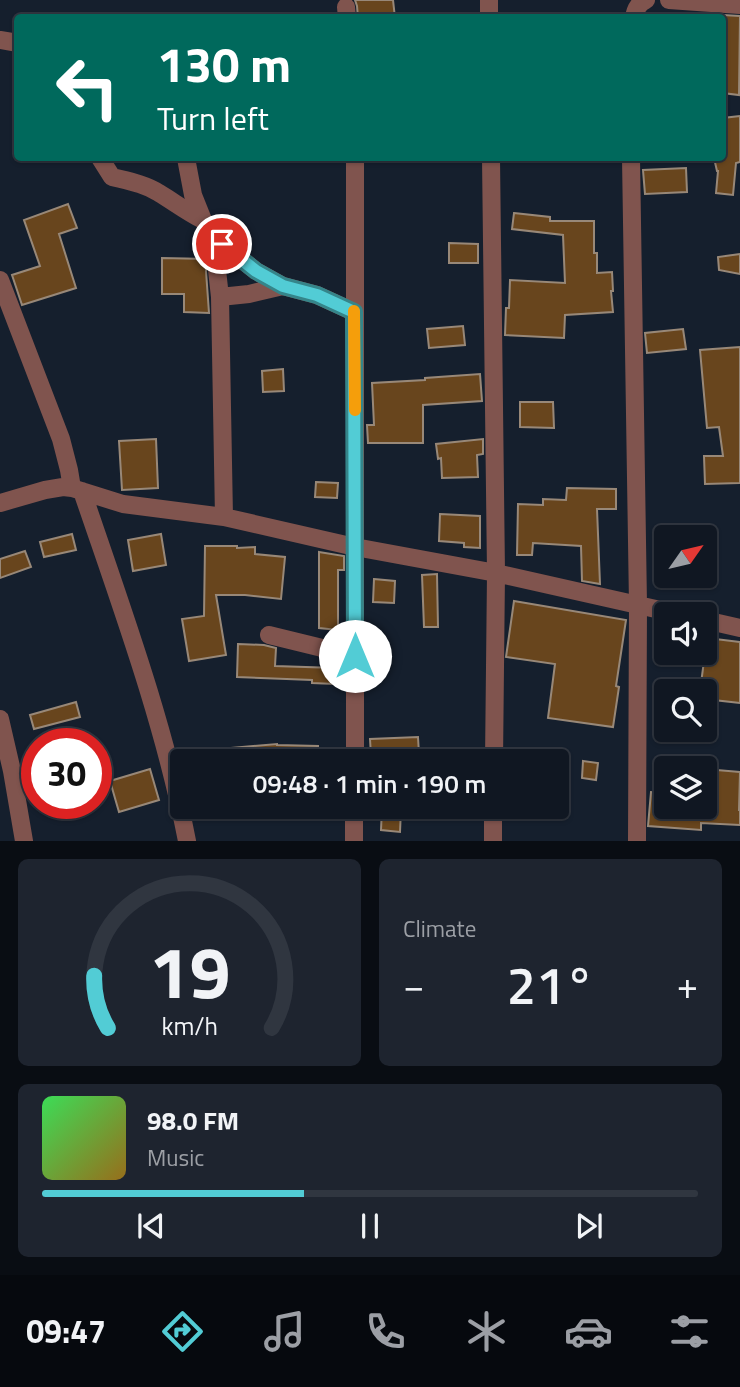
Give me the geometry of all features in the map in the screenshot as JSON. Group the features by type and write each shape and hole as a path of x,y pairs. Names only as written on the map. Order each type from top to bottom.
{"street":[{"path":"635,14 641,2 646,0"},
{"path":"670,0 740,5"},
{"path":"102,161 111,177 158,192 202,220"},
{"path":"186,161 192,195 202,220 222,244 256,271 283,286 317,295 354,312"},
{"path":"355,161 355,749"},
{"path":"491,161 496,573 494,749"},
{"path":"631,161 638,605 636,841"},
{"path":"222,244 217,270 220,297 224,517"},
{"path":"0,280 61,439 69,470 146,686 177,789 187,841"},
{"path":"220,297 283,286"},
{"path":"0,503 63,487 123,504 224,517 654,609"},
{"path":"717,623 740,628"},
{"path":"269,635 355,656"},
{"path":"0,719 24,841"},
{"path":"354,819 354,841"},
{"path":"493,819 493,841"}],"building":[{"path":"355,0 393,0 395,14 358,14"},
{"path":"726,15 740,16 739,95 726,93"},
{"path":"740,116 740,162 736,163 733,195 716,193 718,171 715,161 726,161 726,118"},
{"path":"686,168 687,192 645,194 643,170"},
{"path":"68,204 77,228 59,234 76,288 22,305 12,275 40,266 24,220"},
{"path":"514,213 550,217 550,221 594,221 597,273 612,272 613,312 565,315 564,338 505,335 510,280 565,283 563,235 512,229"},
{"path":"449,243 478,244 478,263 449,263"},
{"path":"740,254 740,274 719,270 718,257"},
{"path":"162,258 208,259 206,271 209,313 184,312 184,294 162,294"},
{"path":"463,326 465,345 429,348 427,329"},
{"path":"683,329 686,349 647,353 645,333"},
{"path":"740,347 740,483 705,484 704,456 723,456 719,427 707,428 700,350"},
{"path":"283,369 284,391 263,392 262,371"},
{"path":"480,374 482,401 423,405 423,443 368,443 367,425 374,425 372,383"},
{"path":"520,402 553,402 554,428 520,427"},
{"path":"156,439 158,488 122,490 119,441"},
{"path":"483,439 483,454 477,455 478,477 442,478 441,458 438,459 436,444"},
{"path":"316,482 338,483 337,498 315,497"},
{"path":"567,488 616,489 616,509 597,509 600,584 582,581 581,546 533,543 532,555 517,555 518,504 543,505 543,499 566,500"},
{"path":"440,514 480,516 480,548 464,547 464,543 439,541"},
{"path":"72,534 76,550 44,557 40,542"},
{"path":"161,534 166,565 133,571 128,540"},
{"path":"205,546 255,547 255,554 285,557 281,599 216,595 226,655 189,661 182,619 204,616"},
{"path":"25,551 31,567 0,578 0,559"},
{"path":"319,552 344,556 344,570 338,570 338,630 319,628"},
{"path":"437,574 438,627 424,627 422,575"},
{"path":"374,579 395,581 394,603 373,602"},
{"path":"514,601 626,620 613,727 548,718 555,664 506,657"},
{"path":"717,639 740,642 740,703 717,700 717,679 702,679 703,665 717,665"},
{"path":"238,644 276,648 275,666 336,668 335,684 312,683 312,680 237,677"},
{"path":"76,702 80,717 34,728 30,715"},
{"path":"418,737 419,749 371,749 370,739"},
{"path":"277,744 318,746 318,749 221,749"},
{"path":"583,761 598,763 596,780 582,778"},
{"path":"150,769 159,800 119,812 112,780"},
{"path":"717,770 740,772 740,825 701,823 701,830 648,826 651,792 654,792 654,819 717,819"},
{"path":"382,819 401,819 400,832 381,830"}],"slow traffic":[{"path":"354,311 355,410"}],"route":[{"path":"222,244 256,271 283,286 317,295 354,312 355,656"}]}
